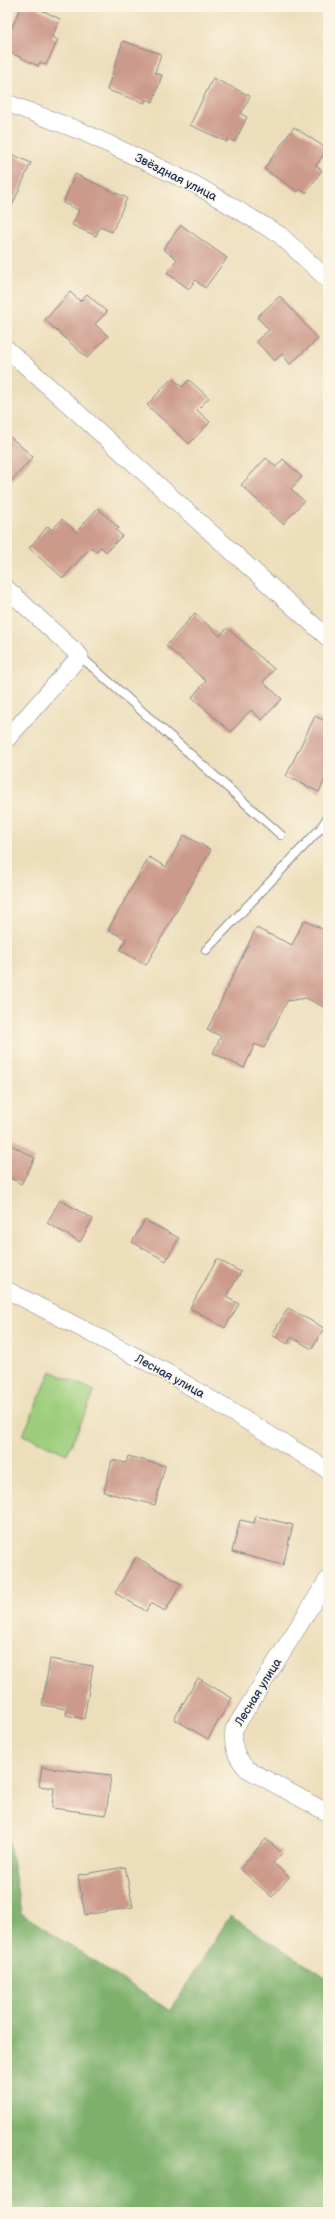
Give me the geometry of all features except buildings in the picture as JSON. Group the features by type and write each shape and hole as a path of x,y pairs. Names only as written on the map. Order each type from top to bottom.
{"street":[{"name":"Звёздная улица","path":"7,103 83,132 196,185 280,235 328,280"},
{"path":"7,349 328,638"},
{"path":"7,589 80,656 7,740"},
{"name":"Лесная улица","path":"7,1290 166,1372 328,1470"},
{"name":"Лесная улица","path":"328,1579 234,1729 233,1740 239,1760 247,1769 328,1813"}],"lane":[{"path":"80,656 281,835"},
{"path":"206,950 320,829 328,817"}],"green space":[{"path":"51,1371 95,1391 67,1454 23,1435"},
{"path":"7,1829 21,1913 170,2011 230,1916 328,1979 328,2212 7,2212"}]}
